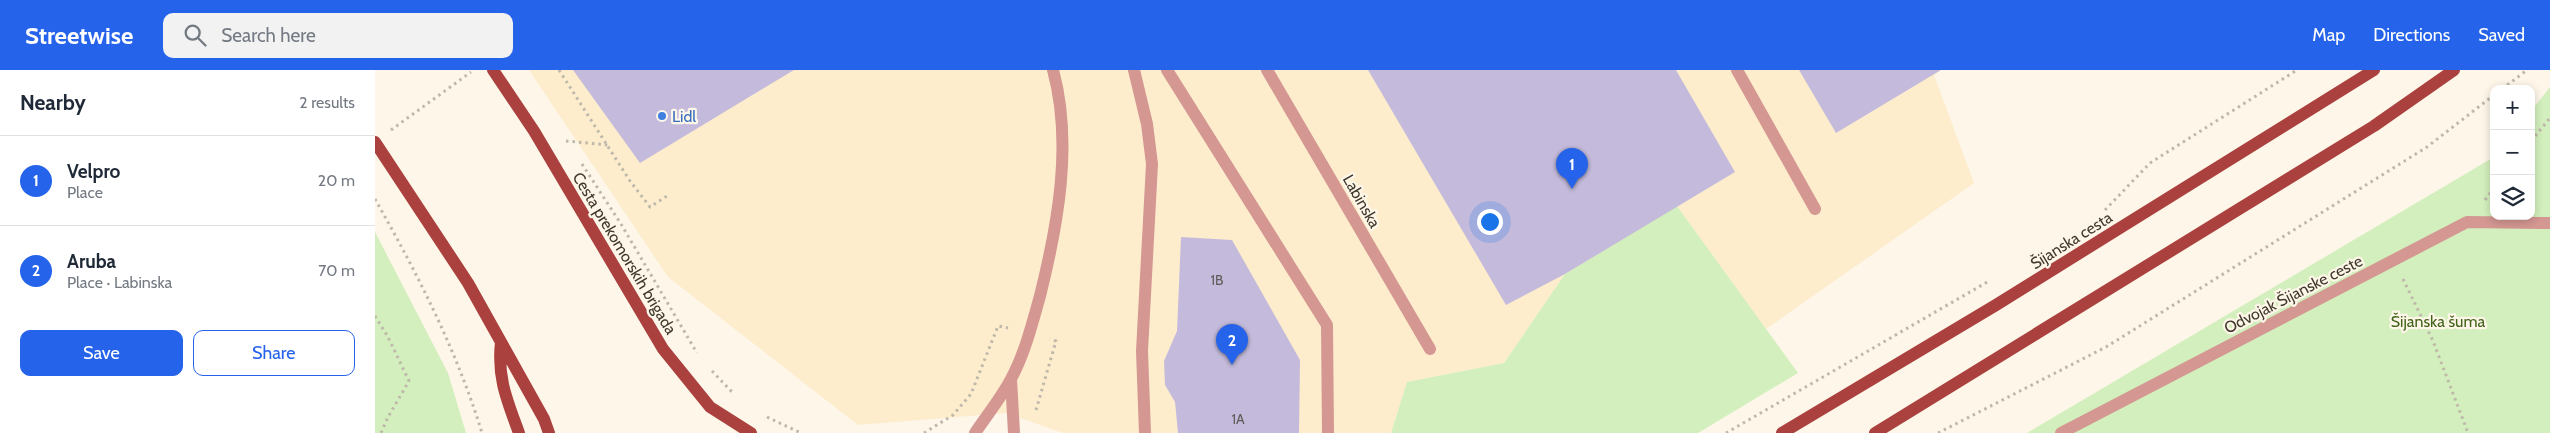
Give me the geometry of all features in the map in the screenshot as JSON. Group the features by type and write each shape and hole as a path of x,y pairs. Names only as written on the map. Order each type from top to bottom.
{"main road":[{"name":"Cesta prekomorskih brigada","path":"493,70 534,130 663,349 710,407 751,433"},
{"name":"Šijanska cesta","path":"1782,433 2013,295 2373,70"},
{"path":"1875,433 2374,126 2454,70"},
{"path":"379,138 468,283 544,419 549,433"},
{"path":"501,342 499,363 501,383 519,433"}],"street":[{"path":"975,433 1011,379 1030,334 1058,212 1062,134 1053,70"},
{"path":"1134,70 1147,124 1152,164 1142,350 1145,433"},
{"path":"1167,70 1327,324 1328,433"},
{"name":"Labinska","path":"1267,70 1430,348"},
{"path":"1737,70 1815,208"},
{"name":"Odvojak Šijanske ceste","path":"2061,433 2467,222 2550,223"},
{"path":"1011,379 1014,433"}],"path":[{"path":"379,138 474,70"},
{"path":"559,70 630,180 650,206 670,194"},
{"path":"2102,212 2150,163 2297,70"},
{"path":"2508,85 2527,70"},
{"path":"1938,433 2106,346 2427,147 2490,99"},
{"path":"2535,136 2550,118"},
{"path":"561,133 571,149"},
{"path":"566,141 608,146"},
{"path":"577,158 621,224 699,356"},
{"path":"375,199 417,274 455,361 482,433"},
{"path":"2394,260 2433,340 2468,433"},
{"path":"1726,433 1992,279"},
{"path":"375,316 388,336 409,381 381,433"},
{"path":"924,433 953,415 971,394 998,326"},
{"path":"1035,414 1056,340"},
{"path":"711,370 737,396"},
{"path":"761,412 776,423 801,433"}],"shaded area":[{"path":"529,70 1941,70 1934,75 1974,183 1766,329 1677,206 1565,274 1504,363 1407,382 1391,433 1063,433 1006,413 858,425 668,277"}],"green space":[{"name":"Šijanska šuma","path":"2550,87 2550,433 2027,433 2490,159 2490,220 2535,220 2535,106"},
{"path":"1677,206 1798,373 1698,433 1391,433 1407,382 1504,363 1565,274"},
{"path":"375,232 448,373 466,433 375,433"}],"building":[{"name":"Lidl","path":"573,70 794,70 640,163"},
{"path":"1368,70 1676,70 1735,172 1565,274 1506,305"},
{"path":"1799,70 1941,70 1836,133"},
{"path":"1181,237 1232,240 1300,360 1299,433 1178,433 1175,402 1165,385 1164,361 1177,331"}],"place":[{"name":"Lidl","path":"662,116"},
{"name":"Velpro","path":"1572,189"},
{"name":"Aruba","path":"1232,365"}]}
